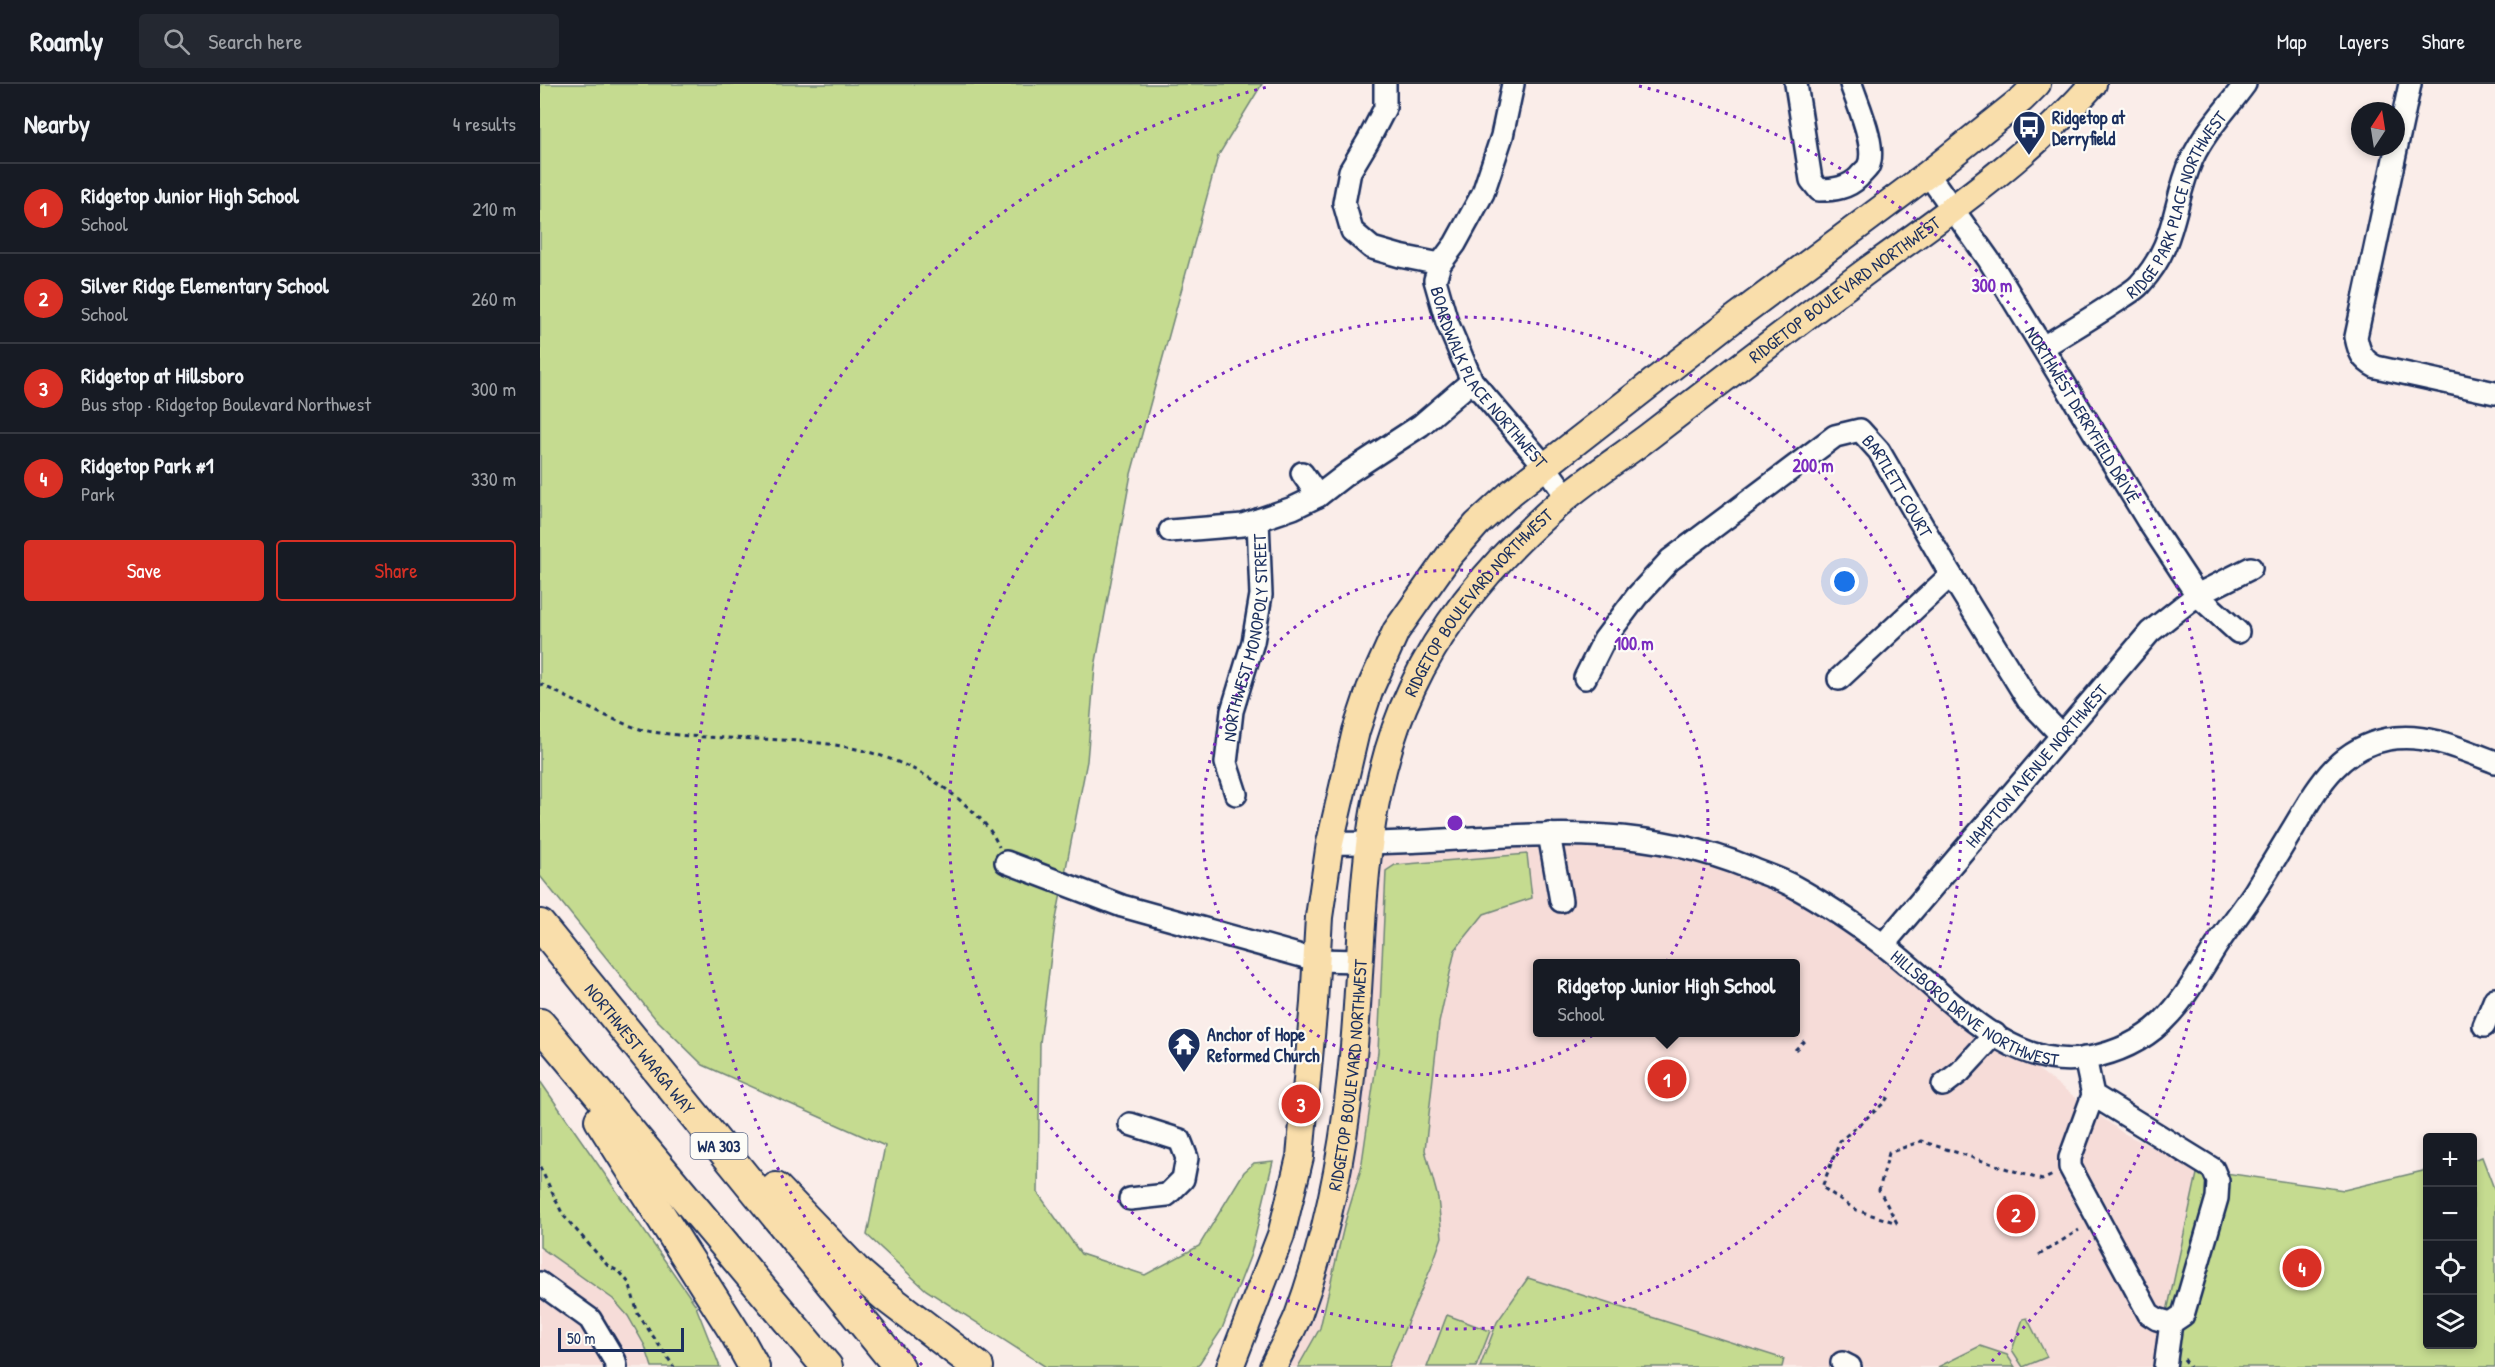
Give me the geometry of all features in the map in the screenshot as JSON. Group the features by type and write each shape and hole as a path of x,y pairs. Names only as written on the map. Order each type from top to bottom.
{"highway":[{"name":"NORTHWEST WAAGA WAY","path":"540,925 899,1367"},
{"path":"613,1016 855,1270 885,1296 978,1367"},
{"path":"542,1026 737,1336 754,1367"},
{"path":"542,1026 827,1367"}],"main road":[{"name":"RIDGETOP BOULEVARD NORTHWEST","path":"1230,1367 1281,1235 1300,1157 1319,917 1330,843 1356,731 1373,679 1396,631 1449,556 1477,524 1544,465 1928,174 2022,99 2037,84"},
{"name":"RIDGETOP BOULEVARD NORTHWEST","path":"1273,1367 1297,1319 1329,1212 1345,1137 1367,844 1374,807 1390,743 1413,686 1437,642 1476,587 1525,534 1567,497 1953,209 2048,130 2093,84"}],"street":[{"path":"1385,84 1385,108 1350,171 1344,202 1352,231 1372,248 1440,264"},
{"name":"BOARDWALK PLACE NORTHWEST","path":"1514,84 1502,136 1483,193 1455,244 1440,264 1435,280 1447,322 1472,381 1544,465 1567,497"},
{"path":"1796,84 1811,180 1820,190 1835,190 1854,182 1869,166 1870,148 1865,124 1851,84"},
{"name":"RIDGE PARK PLACE NORTHWEST","path":"2043,347 2098,314 2138,286 2157,264 2169,240 2182,184 2193,158 2204,138 2245,84"},
{"path":"2410,84 2356,337 2358,351 2366,362 2376,367 2495,393"},
{"name":"NORTHWEST DERRYFIELD DRIVE","path":"1928,174 1989,260 2148,521 2197,596 2238,632"},
{"name":"NORTHWEST MONOPOLY STREET","path":"1236,794 1226,763 1232,711 1252,642 1262,595 1258,520 1293,508 1318,496 1349,472 1420,425 1472,381"},
{"name":"BARTLETT COURT","path":"1585,678 1604,640 1637,596 1670,560 1835,436 1860,430 1879,451 1951,575 2028,700 2062,736"},
{"path":"1302,472 1318,496"},
{"path":"1170,531 1244,525 1258,520"},
{"name":"HAMPTON AVENUE NORTHWEST","path":"1883,945 2151,632 2197,596 2251,568"},
{"path":"1839,679 1951,575"},
{"name":"HILLSBORO DRIVE NORTHWEST","path":"1330,843 1367,844 1582,833 1654,840 1719,855 1793,886 1883,945 1974,1022 2016,1047 2038,1056 2058,1060 2115,1052 2144,1036 2163,1021 2189,989 2254,892 2322,779 2357,749 2389,738 2435,740 2493,758"},
{"path":"1549,834 1561,902"},
{"path":"1006,862 1122,906 1316,960 1360,961"},
{"path":"2484,1026 2495,999"},
{"path":"1943,1085 1960,1071 1995,1034"},
{"path":"2085,1058 2093,1095 2070,1158 2070,1167 2149,1314 2171,1323"},
{"path":"2093,1095 2213,1169 2218,1182 2217,1198 2183,1315 2171,1323 2165,1367"},
{"path":"1130,1124 1180,1140 1187,1158 1183,1179 1167,1195 1130,1199"},
{"path":"540,1283 590,1319 615,1361 616,1367"}],"path":[{"path":"540,684 616,719 651,732 840,745 877,753 918,771 972,810 994,833 1006,862"},
{"path":"1795,1050 1807,1038"},
{"path":"1888,1097 1840,1141 1822,1187 1856,1210 1897,1223 1879,1190 1889,1154 1920,1141 2042,1180 2053,1175"},
{"path":"540,1167 563,1215 608,1266 620,1272 628,1283 638,1314 674,1367"},
{"path":"2039,1255 2079,1230"}],"shaded area":[{"path":"1654,840 1793,886 2123,1133 2198,1169 2155,1367 1273,1367 1329,1212 1367,844"},
{"path":"540,1193 650,1318 657,1367 540,1367"}],"green space":[{"path":"540,84 1262,84 1218,156 1131,474 1095,667 1087,761 1055,924 1040,1043 1038,1193 1081,1254 1145,1275 1199,1246 1244,1172 1254,1163 1273,1161 1251,1254 1222,1329 1197,1367 1046,1367 926,1290 867,1235 885,1146 703,1065 655,1018 540,876"},
{"path":"1527,854 1532,898 1484,914 1455,950 1439,1023 1425,1150 1438,1198 1442,1237 1388,1367 1298,1367 1320,1328 1345,1222 1361,1169 1378,1052 1386,871 1395,865"},
{"path":"540,1081 695,1304 720,1367 652,1367 645,1346 628,1316 613,1299 540,1247"},
{"path":"2482,1157 2495,1191 2495,1367 2155,1367 2198,1169 2344,1190 2423,1171 2423,1349 2477,1349 2477,1159"},
{"path":"1528,1278 1784,1359 1782,1367 1480,1367 1497,1322"},
{"path":"1447,1315 1490,1331 1476,1367 1427,1367"},
{"path":"2027,1318 2047,1357 2023,1367 2012,1350 2023,1319"},
{"path":"1980,1346 2007,1355 2015,1367 1938,1367"}],"place":[{"name":"Ridgetop at Derryfield","path":"2029,156"},
{"name":"Anchor of Hope Reformed Church","path":"1184,1073"},
{"name":"Ridgetop Junior High School","path":"1667,1079"},
{"name":"Ridgetop at Hillsboro","path":"1301,1104"},
{"name":"Silver Ridge Elementary School","path":"2016,1214"},
{"name":"Ridgetop Park #1","path":"2302,1268"}]}
